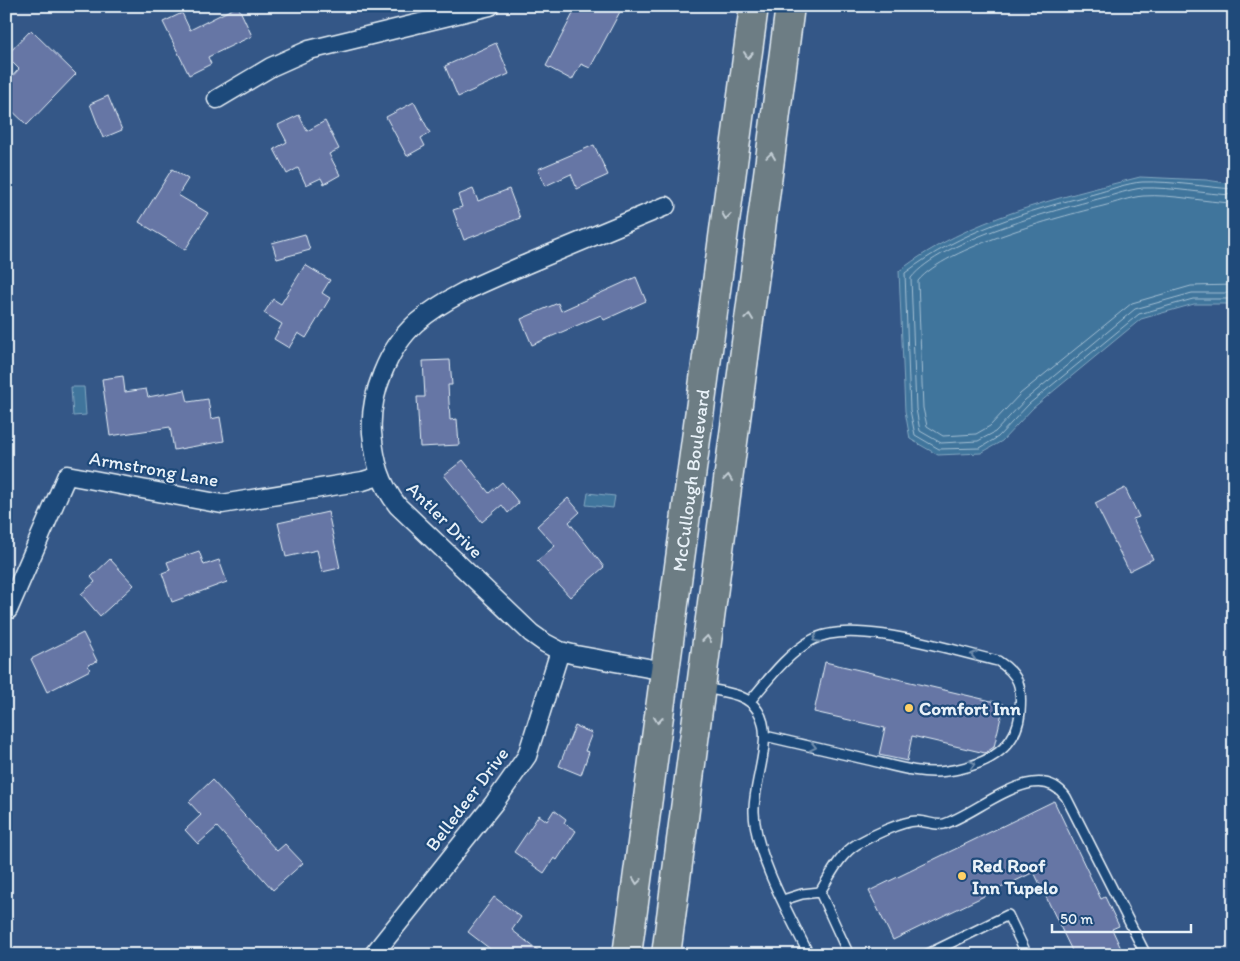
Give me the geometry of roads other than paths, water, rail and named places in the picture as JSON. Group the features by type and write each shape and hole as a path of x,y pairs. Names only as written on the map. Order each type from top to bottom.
{"highway":[{"name":"McCullough Boulevard","path":"627,955 754,6"},
{"name":"McCullough Boulevard","path":"666,955 790,6"},
{"path":"730,186 766,195"},
{"path":"688,492 696,553 684,649 688,663 701,688"},
{"path":"665,671 675,679 684,698 674,776 681,842"}],"street":[{"path":"217,98 277,64 309,50 490,6"},
{"name":"Antler Drive","path":"665,671 560,651 531,633 398,506 386,491 379,476 373,441 373,405 386,366 400,342 414,324 430,311 472,288 666,206"},
{"name":"Armstrong Lane","path":"8,610 66,475 222,504 363,481 379,476"},
{"name":"Belledeer Drive","path":"373,955 494,803 527,756 560,651"}],"lane":[{"path":"750,702 794,654 812,640 832,632 871,632 998,661 1011,669 1019,682 1021,700 1019,722 1010,742 994,757 947,771 914,770 765,736"},
{"path":"701,688 736,694 750,702 761,717 765,736 755,793 754,813 762,851 782,900 808,955"},
{"path":"820,892 842,858 858,844 911,821 944,824 1020,786 1034,782 1045,782 1054,784 1066,797 1146,955"},
{"path":"782,900 802,894 820,892"},
{"path":"820,892 849,955"},
{"path":"926,955 1008,915 1026,955"}],"water":[{"path":"1140,177 1206,180 1234,184 1234,304 1194,304 1141,319 1033,408 1002,441 981,453 938,455 910,439 905,411 899,271 926,252 984,223 1045,202"},
{"path":"71,387 84,387 86,415 73,416"},
{"path":"588,493 615,496 613,508 586,505"}],"place":[{"name":"Comfort Inn","path":"909,708"},
{"name":"Red Roof Inn Tupelo","path":"962,876"}]}
